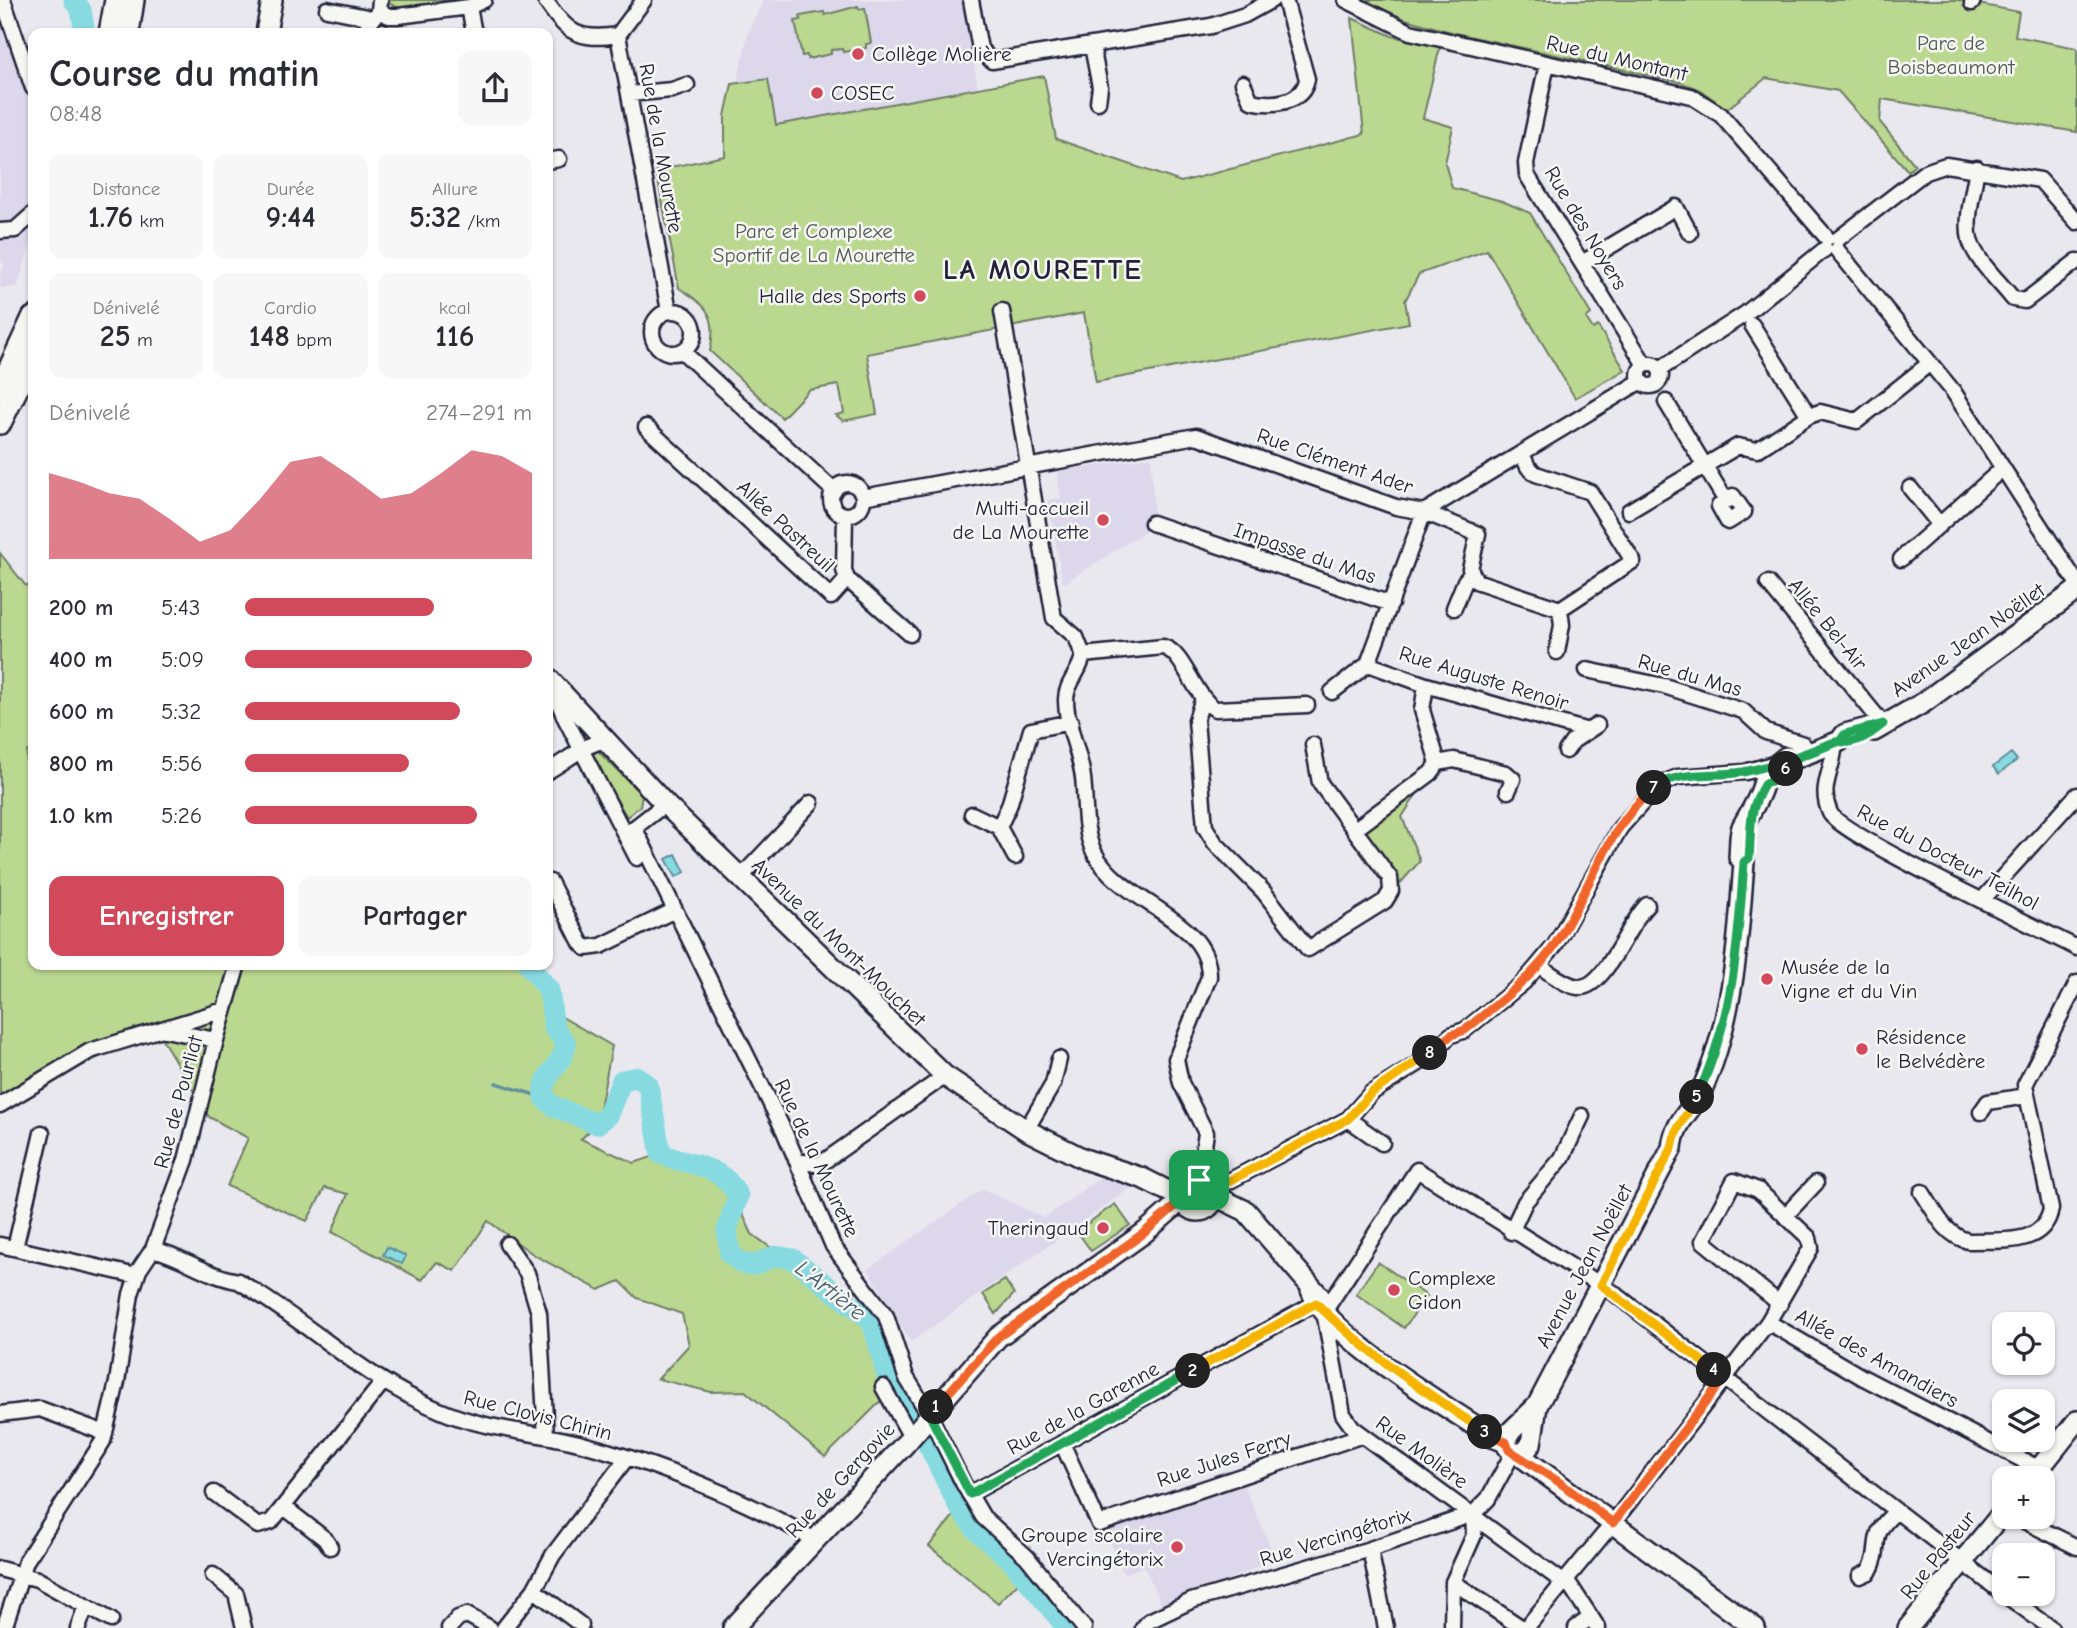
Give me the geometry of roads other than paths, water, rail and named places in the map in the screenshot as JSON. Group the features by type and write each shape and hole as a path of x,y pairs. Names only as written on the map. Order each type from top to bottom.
{"highway":[{"path":"111,28 116,0"},
{"path":"129,28 133,0"},
{"path":"0,389 28,329"},
{"path":"0,423 28,366"}],"main road":[{"path":"267,28 272,0"},
{"name":"Avenue Jean Noëllet","path":"1518,1441 1672,1148 1673,1135 1685,1112 1696,1101 1723,1032 1732,996 1744,862 1749,858 1751,831 1748,820 1754,801 1765,783 1772,782 1794,758 1835,742 1845,734 1883,724 1923,703 2077,590"},
{"name":"Avenue du Mont-Mouchet","path":"553,683 665,804 946,1076 1026,1130 1084,1159 1196,1196 1254,1223 1268,1234 1320,1303 1348,1322 1371,1353 1468,1421 1518,1441 1559,1482 1755,1628"},
{"path":"1147,1181 1162,1217"},
{"name":"Rue de Gergovie","path":"1144,1233 1162,1217 1196,1196"},
{"name":"Rue de Gergovie","path":"733,1628 920,1427 998,1337 1196,1196"},
{"path":"2042,1466 2077,1421"},
{"name":"Rue Pasteur","path":"1908,1628 1992,1526"}],"street":[{"path":"4,0 28,73"},
{"path":"327,9 377,9 389,16 398,16 469,7 484,0"},
{"path":"545,0 571,31 581,37 618,35 644,0"},
{"path":"971,0 980,49 992,61 1211,26 1250,6 1272,0"},
{"path":"1243,83 1251,101 1267,105 1297,97 1306,90 1307,79 1285,0"},
{"name":"Rue du Montant","path":"1346,0 1410,32 1691,96 1710,106 1832,244 1930,363 1965,409 2077,583"},
{"path":"469,7 473,28"},
{"path":"366,28 377,9"},
{"name":"Rue de la Mourette","path":"618,35 669,311"},
{"path":"1092,46 1100,87 1098,102"},
{"name":"Rue des Noyers","path":"1547,64 1526,170 1645,365"},
{"path":"629,93 673,90 687,85"},
{"path":"1660,369 1745,314 1925,172 1946,165 2040,180 2077,222"},
{"path":"1978,168 1969,223 1970,240 1975,252 2013,299 2025,301 2077,261"},
{"path":"1582,263 1676,207 1690,233"},
{"path":"0,231 15,230 28,218"},
{"path":"682,351 694,337 693,324 685,315 669,311 659,316 653,325 654,342 663,351 682,351 834,491"},
{"path":"1002,311 1024,426 1027,467 1054,618 1076,637 1083,655 1066,699 1083,778 1085,815 1093,850 1109,874 1124,889 1166,914 1190,934 1204,949 1209,965 1209,977 1176,1059 1181,1083 1206,1133 1196,1196"},
{"path":"1752,325 1808,416"},
{"path":"1629,511 1738,446 1757,450 1808,416 1820,412 1857,421 1930,363"},
{"path":"1654,364 1660,369 1662,375 1658,384 1649,387 1641,381 1639,373 1645,365 1654,364"},
{"name":"Rue Clément Ader","path":"863,496 1196,436 1396,507 1424,512 1641,381"},
{"path":"1666,402 1726,501 1733,496 1744,512 1737,517"},
{"name":"Allée Pastreuil","path":"646,427 831,597 846,579 845,514"},
{"path":"1521,454 1528,467 1536,474 1590,492 1633,561 1560,609"},
{"path":"1900,559 2003,468"},
{"path":"850,484 858,488 863,496 859,510 845,514 833,506 834,491 841,485 850,484"},
{"path":"1910,488 1940,525"},
{"path":"1424,512 1478,534 1470,575 1454,608"},
{"name":"Impasse du Mas","path":"1152,523 1391,604 1424,512"},
{"path":"1470,575 1476,581 1560,609"},
{"path":"846,579 910,634"},
{"name":"Allée Bel-Air","path":"1768,583 1883,724"},
{"path":"1332,692 1368,664 1391,604"},
{"path":"1557,652 1562,625 1560,609"},
{"path":"1083,655 1169,648 1202,701 1215,709 1307,705"},
{"name":"Rue Auguste Renoir","path":"1368,664 1426,685 1593,728 1566,751"},
{"name":"Rue du Mas","path":"1587,670 1664,686 1743,711 1766,732 1803,744 1794,758"},
{"path":"1426,685 1422,710 1438,763"},
{"name":"Rue de la Mourette","path":"553,688 582,751 630,831 796,1160 833,1246 886,1315 920,1427"},
{"path":"1202,701 1196,720 1205,827 1209,835 1263,891 1308,949 1385,901 1391,891 1390,878 1320,783 1313,745"},
{"path":"999,827 1009,806 1031,730 1071,722"},
{"path":"553,768 598,740 607,741"},
{"name":"Rue du Docteur Teilhol","path":"1835,742 1824,799 1831,816 1886,852 2077,948"},
{"path":"1196,1196 1348,1119 1371,1093 1419,1063 1451,1035 1465,1030 1539,966 1580,903 1620,828 1650,791 1678,777 1745,772 1794,758"},
{"path":"1354,830 1431,773 1438,763 1454,760 1506,774 1511,785"},
{"path":"1745,772 1765,783"},
{"path":"1983,899 2077,795"},
{"path":"740,878 811,803"},
{"path":"630,831 665,804"},
{"path":"972,814 999,827 1015,856"},
{"path":"553,888 580,943 586,948 601,946 670,913"},
{"path":"1539,966 1565,983 1580,988 1594,984 1603,974 1635,917 1647,905"},
{"name":"Rue de Pourliat","path":"4,1628 20,1574 96,1454 105,1433 137,1276 153,1249 187,1157 236,970"},
{"path":"1922,1192 1949,1233 1958,1239 2029,1238 2039,1233 2048,1222 2051,1209 2025,1085 2029,1072 2077,983"},
{"path":"0,1105 90,1051 224,1010"},
{"path":"156,1029 216,1040"},
{"path":"1026,1130 1053,1084 1059,1059"},
{"path":"796,1160 819,1165 946,1076"},
{"path":"1980,1112 1988,1102 2027,1096"},
{"path":"1511,1232 1525,1202 1562,1158 1582,1116"},
{"path":"1348,1119 1382,1143"},
{"path":"15,1248 42,1133"},
{"path":"1320,1303 1417,1170 1511,1232 1601,1285 1992,1585"},
{"path":"1453,1582 1524,1628 1613,1523 1768,1322 1780,1304 1811,1248 1809,1238 1758,1191 1734,1181 1704,1235 1705,1245 1780,1304"},
{"path":"1786,1216 1816,1184"},
{"path":"507,1244 527,1273 539,1313 546,1436"},
{"path":"0,1245 137,1276"},
{"name":"Rue Clovis Chirin","path":"153,1249 179,1255 204,1271 238,1281 261,1294 383,1382 453,1415 509,1432 579,1443 626,1459 741,1499 815,1540"},
{"name":"Rue Molière","path":"1320,1303 1343,1414 1363,1435 1565,1580 1594,1622"},
{"name":"Rue de la Garenne","path":"970,1494 1320,1303"},
{"name":"Allée des Amandiers","path":"1768,1322 2022,1466"},
{"path":"214,1493 258,1526 271,1522 383,1382"},
{"path":"883,1387 920,1427 970,1494 983,1517 1027,1558 1084,1628"},
{"path":"0,1414 40,1409 105,1433"},
{"name":"Rue Jules Ferry","path":"1062,1443 1099,1524 1363,1435"},
{"path":"1452,1628 1453,1582 1474,1535 1473,1514 1488,1499 1518,1441"},
{"path":"504,1628 534,1590 553,1555 626,1459"},
{"path":"284,1507 325,1539 330,1547"},
{"path":"1860,1576 1869,1572 1875,1561 1877,1532 1883,1523 1896,1513"},
{"name":"Rue Vercingétorix","path":"1143,1628 1149,1621 1191,1601 1370,1549 1473,1514"},
{"path":"2040,1529 2077,1547"},
{"path":"1370,1549 1386,1628"},
{"path":"0,1569 37,1579 111,1620"},
{"path":"213,1575 236,1594 244,1628"},
{"path":"534,1590 581,1625"},
{"path":"78,1628 86,1606"},
{"path":"2018,1606 2041,1625"},
{"path":"449,1628 458,1618 467,1615 490,1628"},
{"path":"1576,1628 1594,1622"}],"water":[{"path":"2011,753 2017,760 1999,774 1993,767"},
{"path":"676,854 685,872 676,877 666,859"},
{"path":"387,1247 406,1256 402,1264 383,1255"}],"waterway":[{"name":"L'Artière","path":"74,0 81,10 84,28"},
{"name":"L'Artière","path":"533,970 549,990 554,1028 566,1043 562,1058 545,1084 545,1099 555,1107 597,1124 607,1116 622,1080 638,1077 648,1085 661,1154 714,1172 723,1177 738,1196 727,1230 730,1254 743,1264 754,1265 775,1256 793,1259 872,1321 886,1372 901,1404 930,1448 959,1507 977,1531 1012,1561 1067,1628"},
{"path":"496,1083 545,1098"}],"place":[{"name":"Collège Molière","path":"858,54"},
{"name":"COSEC","path":"817,93"},
{"name":"Halle des Sports","path":"920,296"},
{"name":"Multi-accueil de La Mourette","path":"1103,520"},
{"name":"Musée de la Vigne et du Vin","path":"1767,979"},
{"name":"Résidence le Belvédère","path":"1862,1049"},
{"name":"Theringaud","path":"1103,1228"},
{"name":"Complexe Gidon","path":"1394,1290"},
{"name":"Groupe scolaire Vercingétorix","path":"1177,1547"}],"district":[{"name":"LA MOURETTE","path":"1043,269"}],"park label":[{"name":"Parc de Boisbeaumont","path":"1951,55"},
{"name":"Parc et Complexe Sportif de La Mourette","path":"814,243"}]}
